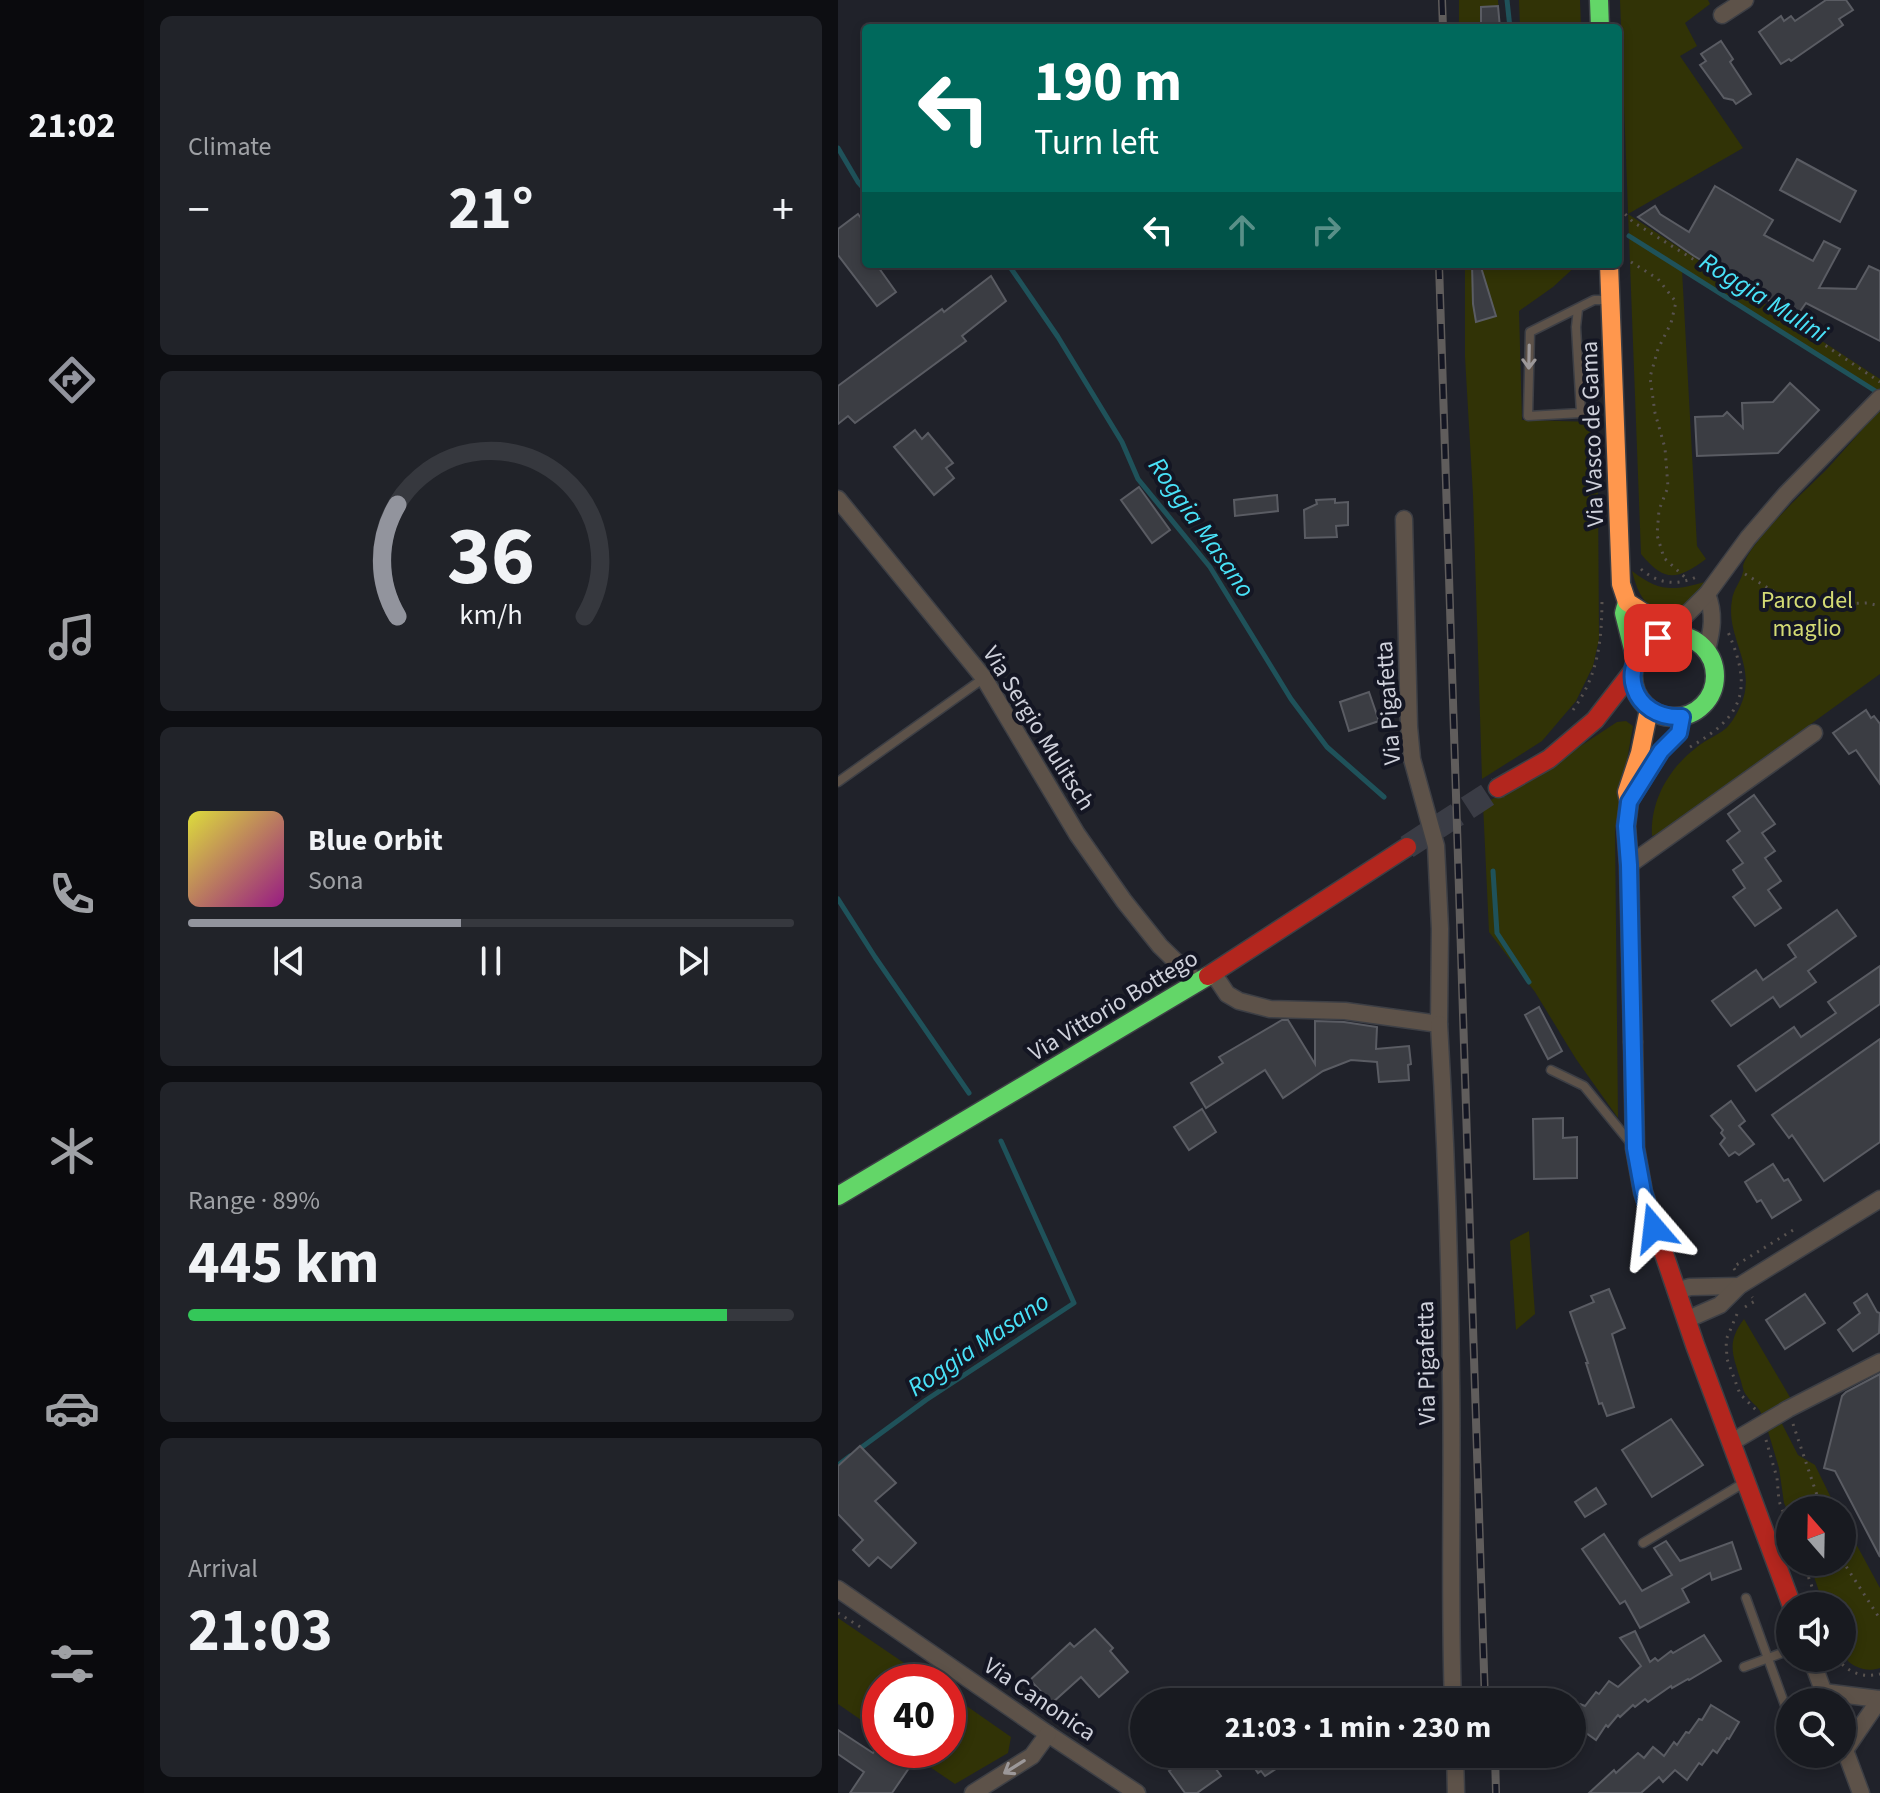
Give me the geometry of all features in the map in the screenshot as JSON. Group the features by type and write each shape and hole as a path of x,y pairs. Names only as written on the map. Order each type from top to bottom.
{"street":[{"path":"1599,0 1600,24"},
{"path":"1722,15 1745,0"},
{"name":"Via Vasco de Gama","path":"1609,268 1621,584 1627,602 1624,613 1634,666"},
{"path":"1672,635 1786,494 1880,398"},
{"name":"Via Sergio Mulitsch","path":"838,499 984,678 1077,834 1108,879 1160,946 1182,965 1205,978"},
{"name":"Via Pigafetta","path":"1404,519 1409,727 1412,759 1436,846 1440,929 1439,1024 1445,1116 1451,1382 1453,1688"},
{"path":"1707,594 1712,606 1713,628 1707,650"},
{"path":"1627,602 1672,635"},
{"path":"1498,788 1549,759 1595,720 1649,643 1672,635 1696,641 1707,650 1716,676 1706,702 1695,712 1668,718 1647,707 1636,692 1634,666"},
{"path":"1595,720 1647,707"},
{"path":"1647,707 1640,753 1627,792 1626,826 1635,1148 1643,1192 1676,1291 1787,1592"},
{"path":"1629,802 1661,751 1679,733 1682,717"},
{"path":"1629,865 1814,733"},
{"name":"Via Vittorio Bottego","path":"838,1196 1205,978 1407,847"},
{"path":"1205,978 1239,1001 1270,1009 1345,1011 1439,1024"},
{"path":"1686,1320 1720,1305 1739,1286 1880,1199"},
{"path":"1676,1291 1690,1287 1739,1286"},
{"path":"1732,1442 1788,1409 1880,1362"},
{"name":"Via Canonica","path":"838,1589 1137,1793"},
{"path":"1856,1698 1880,1699"},
{"path":"1856,1729 1880,1699"},
{"path":"973,1793 1032,1756 1048,1734"},
{"path":"1455,1768 1456,1793"},
{"path":"1851,1768 1861,1793"}],"lane":[{"path":"1578,309 1576,327 1581,413 1528,416 1530,332 1594,300 1610,300"},
{"path":"838,782 984,678"},
{"path":"1551,1070 1584,1086 1635,1148"},
{"path":"1643,1543 1746,1482"},
{"path":"1746,1598 1779,1688"},
{"path":"1744,1667 1776,1655"}],"path":[{"path":"1622,212 1880,382"},
{"path":"1629,261 1658,279 1676,302 1650,377 1655,413 1665,448 1668,487 1659,510 1657,535 1664,558 1688,580"},
{"path":"1728,563 1793,603 1867,603 1880,606"},
{"path":"1621,564 1636,564 1644,573 1662,582 1675,584 1705,572"},
{"path":"1572,710 1581,698 1597,662 1601,639 1601,592"},
{"path":"1687,749 1723,725 1734,712 1741,692 1741,670 1727,622"},
{"path":"1788,1409 1817,1496"},
{"path":"1852,1576 1880,1619"},
{"path":"1851,1672 1868,1676 1880,1674"}],"green space":[{"path":"1459,0 1498,0 1500,24 1459,24"},
{"path":"1519,0 1580,0 1581,24 1520,24"},
{"path":"1620,0 1708,0 1710,4 1685,23 1697,46 1680,56 1743,148 1628,214 1622,24"},
{"path":"1628,214 1880,379 1877,392 1682,270 1697,546 1706,559 1687,571 1672,575 1657,570 1641,554"},
{"path":"1465,268 1574,268 1519,311 1522,420 1595,422 1599,639 1593,666 1576,701 1542,741 1482,779 1473,495 1465,357"},
{"name":"Parco del maglio","path":"1880,409 1880,674 1652,836 1654,810 1670,775 1687,755 1726,728 1740,707 1746,679 1731,614 1733,596 1748,555 1767,530"},
{"path":"1632,571 1650,583 1667,588 1705,582 1692,602 1674,615 1645,601"},
{"path":"1626,721 1633,726 1615,828 1618,1118 1576,1059 1535,992 1489,932 1483,804 1532,778 1617,722"},
{"path":"1529,1231 1535,1314 1516,1330 1510,1241"},
{"path":"1744,1319 1791,1399 1762,1415 1744,1392 1733,1354 1735,1334"},
{"path":"1780,1420 1798,1455 1815,1465 1830,1496 1783,1496 1779,1468 1767,1428"},
{"path":"1856,1544 1880,1588 1880,1668 1867,1670 1856,1666 1856,1592 1819,1592 1814,1576 1856,1576"},
{"path":"838,1618 906,1664 862,1664 862,1721 838,1704"},
{"path":"966,1706 1011,1737 1008,1753 955,1784 931,1768 966,1768"}],"building":[{"path":"1826,0 1846,0 1853,10 1839,19 1843,25 1791,61 1789,59 1781,64 1759,32 1781,16 1784,21 1791,16 1795,21"},
{"path":"1498,6 1500,24 1481,24 1481,7"},
{"path":"1721,41 1733,59 1730,62 1751,94 1736,104 1724,98 1700,65 1706,61 1701,54"},
{"path":"1797,159 1856,191 1840,222 1780,190"},
{"path":"1715,186 1773,220 1764,235 1813,261 1824,241 1840,249 1819,288 1856,289 1869,266 1880,271 1880,341 1806,303 1796,317 1694,256 1638,217 1655,206 1660,214 1689,232"},
{"path":"858,214 862,220 862,268 879,268 896,292 877,306 838,255 838,229"},
{"path":"1472,268 1481,268 1496,316 1476,322"},
{"path":"991,276 1006,301 962,336 966,341 855,423 848,416 838,424 838,386"},
{"path":"1790,383 1819,410 1778,453 1697,456 1695,417 1723,416 1727,412 1743,428 1742,403 1773,402"},
{"path":"915,430 922,439 928,433 953,463 946,468 954,478 934,495 894,447"},
{"path":"1139,487 1170,530 1152,543 1121,500"},
{"path":"1277,495 1278,511 1235,516 1234,500"},
{"path":"1335,499 1335,503 1348,502 1348,525 1336,526 1337,537 1305,538 1304,510 1317,504 1316,500"},
{"path":"1369,692 1379,721 1349,731 1340,702"},
{"path":"1866,710 1880,724 1880,784 1856,750 1849,754 1833,733"},
{"path":"1754,795 1775,824 1762,833 1775,851 1765,858 1781,881 1768,890 1781,908 1755,926 1733,897 1745,888 1733,870 1743,863 1727,841 1740,831 1728,814"},
{"path":"1837,910 1856,936 1808,971 1816,982 1780,1007 1773,997 1731,1026 1712,1001 1756,970 1763,980 1796,957 1788,945"},
{"path":"1880,966 1880,1004 1756,1091 1738,1066 1794,1027 1801,1037 1836,1013 1828,1002"},
{"path":"1539,1007 1562,1051 1548,1059 1525,1015"},
{"path":"1282,1020 1288,1020 1315,1064 1315,1021 1377,1027 1376,1049 1409,1046 1409,1080 1379,1082 1377,1062 1351,1060 1323,1071 1283,1098 1265,1070 1206,1108 1191,1083 1223,1063 1219,1057"},
{"path":"1880,1039 1880,1142 1824,1181 1792,1135 1789,1138 1772,1115"},
{"path":"1731,1101 1745,1121 1739,1126 1754,1144 1739,1155 1735,1152 1729,1156 1720,1144 1725,1138 1721,1133 1723,1130 1711,1116"},
{"path":"1202,1109 1216,1132 1189,1150 1174,1127"},
{"path":"1563,1118 1563,1138 1577,1137 1577,1178 1534,1179 1533,1119"},
{"path":"1773,1164 1784,1181 1788,1179 1801,1200 1772,1218 1761,1200 1757,1202 1745,1182"},
{"path":"1609,1289 1625,1328 1612,1334 1634,1407 1607,1416 1602,1403 1599,1404 1570,1312 1594,1302 1591,1296"},
{"path":"1805,1294 1825,1323 1785,1349 1766,1320"},
{"path":"1867,1294 1880,1313 1879,1333 1853,1351 1838,1330 1860,1313 1854,1303"},
{"path":"1880,1374 1880,1557 1856,1511 1856,1496 1848,1496 1835,1471 1824,1468 1842,1396"},
{"path":"1671,1419 1703,1465 1652,1497 1622,1450"},
{"path":"860,1446 896,1483 875,1501 916,1543 891,1568 878,1557 869,1566 853,1550 863,1540 838,1514 838,1466"},
{"path":"1596,1488 1606,1504 1585,1517 1575,1502"},
{"path":"1604,1534 1642,1591 1672,1575 1654,1548 1666,1541 1680,1561 1732,1542 1741,1569 1712,1580 1710,1573 1682,1589 1689,1602 1640,1628 1625,1601 1620,1604 1582,1549"},
{"path":"1095,1629 1113,1648 1110,1651 1128,1672 1099,1697 1081,1677 1052,1703 1030,1680 1070,1643 1074,1647"},
{"path":"1635,1631 1650,1662 1655,1658 1658,1661 1704,1635 1721,1661 1689,1680 1671,1686 1648,1702 1645,1699 1635,1707 1633,1705 1620,1717 1618,1715 1608,1727 1606,1725 1596,1740 1586,1733 1586,1705 1609,1681 1618,1687 1641,1666 1620,1638"},
{"path":"1711,1705 1739,1722 1717,1753 1713,1750 1687,1780 1675,1770 1663,1782 1659,1777 1641,1793 1589,1793 1638,1753 1644,1758 1653,1747 1664,1756 1674,1742 1677,1745 1699,1719 1702,1720"},
{"path":"838,1730 862,1746 862,1768 909,1768 892,1793 850,1793 864,1772 838,1754"},
{"path":"1173,1768 1218,1768 1221,1776 1197,1793 1185,1793 1169,1771"},
{"path":"1255,1768 1277,1768 1265,1776 1261,1771 1258,1773"}],"waterway":[{"name":"Roggia Mulini","path":"1507,0 1510,24"},
{"name":"Roggia Masano","path":"838,148 862,186"},
{"name":"Roggia Mulini","path":"1629,236 1877,392"},
{"name":"Roggia Masano","path":"1011,268 1058,337 1122,442 1138,479 1210,567 1291,699 1327,747 1384,797"},
{"name":"Roggia Masano","path":"1493,871 1497,933 1529,982"},
{"name":"Roggia Masano","path":"838,899 969,1093"},
{"name":"Roggia Masano","path":"858,1450 926,1400 1074,1303 1001,1141"},
{"name":"Roggia Masano","path":"838,1465 850,1456"}],"tunnel":[{"path":"1407,847 1498,788"}],"railway":[{"path":"1442,0 1443,24"},
{"path":"1439,268 1485,1688"},
{"path":"1495,1768 1496,1793"}],"traffic: fast":[{"path":"1599,0 1600,24"},
{"path":"1627,602 1624,613 1636,661"},
{"path":"1674,635 1690,638 1703,647 1712,660 1715,676 1712,692 1703,705 1690,714 1674,717 1658,714 1645,705 1636,692 1633,676 1636,660 1645,647 1658,638 1674,635"},
{"path":"838,1196 1208,976"}],"traffic: slow":[{"path":"1609,268 1621,584 1627,602 1649,616 1669,635"},
{"path":"1633,1042 1627,792 1640,753 1649,709"}],"traffic: jam":[{"path":"1498,788 1549,759 1595,720 1633,671"},
{"path":"1208,976 1407,847"},
{"path":"1633,1042 1635,1148 1643,1192 1695,1345 1787,1592"}],"route":[{"path":"1654,1228 1635,1148 1626,826 1629,802 1661,751 1679,733 1682,717 1668,718 1649,709 1636,692 1633,682 1636,661 1641,651 1658,638"}]}
